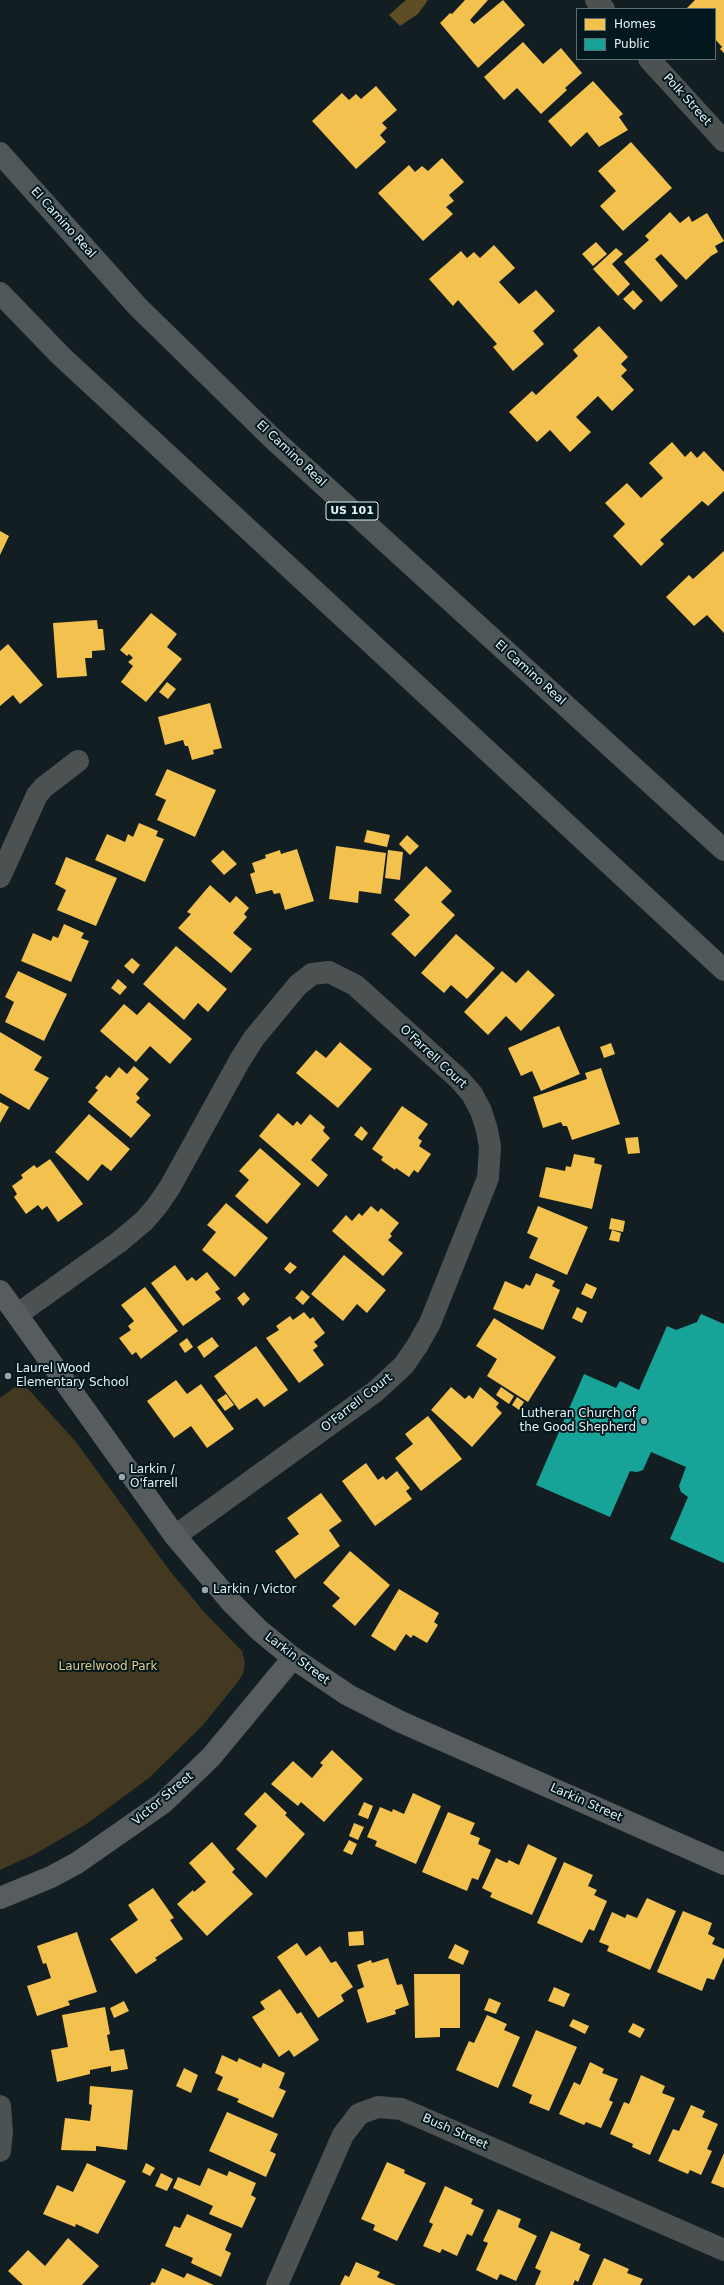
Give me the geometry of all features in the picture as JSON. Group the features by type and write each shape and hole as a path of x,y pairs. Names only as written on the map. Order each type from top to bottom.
{"highway":[{"name":"El Camino Real","path":"0,153 138,307 271,437 724,850"},
{"path":"0,293 61,356 724,970"}],"street":[{"path":"596,0 603,8"},
{"name":"Polk Street","path":"650,60 724,141"},
{"path":"0,876 37,795 44,787 78,761"},
{"name":"O'Farrell Court","path":"18,1314 119,1242 144,1221 157,1206 170,1187 240,1060 254,1038 298,985 312,974 329,972 355,985 459,1079 472,1094 481,1111 487,1130 490,1147 488,1178 430,1323 418,1346 404,1365 376,1391 175,1536"},
{"name":"Larkin Street","path":"0,1291 18,1314 175,1536 232,1603 258,1630 293,1658 348,1695 401,1722 724,1864"},
{"name":"Victor Street","path":"0,1898 51,1877 77,1863 163,1803 211,1757 293,1658"},
{"path":"0,2106 2,2132 0,2151"},
{"name":"Bush Street","path":"277,2285 343,2135 359,2114 378,2107 401,2109 414,2114 724,2250"}],"green space":[{"name":"Laurelwood Park","path":"22,1382 76,1442 170,1571 205,1613 242,1651 245,1663 243,1674 238,1682 202,1726 149,1778 85,1825 35,1854 0,1870 0,1398"}],"shaded area":[{"path":"406,0 428,0 418,14 400,26 389,15"}],"building: Homes":[{"path":"465,0 488,0 470,20 474,24 503,0 525,25 478,68 440,23 450,13 452,14"},
{"path":"695,0 724,0 724,53 720,49 722,47 716,40 716,8 687,8"},
{"path":"523,42 543,64 561,48 582,73 565,88 567,90 541,114 517,88 504,100 484,77"},
{"path":"593,81 623,114 619,117 628,130 599,147 587,132 571,147 548,121"},
{"path":"376,86 397,110 382,123 387,128 380,135 386,142 356,169 312,121 342,93 349,100 356,94 361,99"},
{"path":"631,142 672,188 623,231 600,206 616,191 598,171"},
{"path":"442,158 464,182 449,195 454,201 446,207 453,214 423,241 378,193 409,165 415,172 422,166 428,171"},
{"path":"670,212 680,223 689,216 692,222 707,213 724,241 715,246 718,252 711,256 686,280 661,254 655,259 678,286 661,302 624,262 649,240 645,236"},
{"path":"596,242 607,254 593,266 582,254"},
{"path":"494,245 515,268 499,282 519,304 536,290 555,311 533,331 544,344 513,371 493,347 497,344 458,300 453,306 429,279 461,251 467,258 474,252 480,258"},
{"path":"616,248 623,254 612,264 630,284 618,296 593,269"},
{"path":"633,290 643,301 634,310 623,299"},
{"path":"599,326 628,357 621,364 627,370 621,376 634,390 612,411 598,396 576,417 591,432 570,452 550,430 537,442 509,412 532,391 536,395 578,356 573,350"},
{"path":"672,442 685,457 691,451 697,458 704,451 724,472 724,491 708,506 702,501 660,540 664,544 641,566 613,536 625,524 605,503 627,483 641,498 663,478 649,463"},
{"path":"0,531 9,536 0,555"},
{"path":"724,551 724,633 707,615 694,626 666,597 689,575 693,579"},
{"path":"151,613 177,634 167,647 182,659 146,702 121,682 133,666 128,662 133,658 129,654 127,656 120,650"},
{"path":"97,620 98,629 103,629 105,650 92,651 92,658 85,658 87,676 57,678 53,623"},
{"path":"8,644 43,685 20,704 13,695 0,706 0,651"},
{"path":"167,682 176,689 168,699 159,692"},
{"path":"210,703 222,748 213,750 214,754 192,760 188,746 185,746 183,740 165,745 158,717"},
{"path":"167,769 216,790 195,837 157,820 166,800 155,795"},
{"path":"139,823 158,831 156,836 164,839 145,882 95,860 107,834 125,842 128,834 133,837"},
{"path":"367,830 390,835 387,847 364,842"},
{"path":"407,835 419,846 410,855 399,844"},
{"path":"336,846 386,853 381,894 359,891 358,903 329,899"},
{"path":"297,849 314,901 285,910 280,893 274,894 272,890 256,894 250,874 255,872 252,863 266,858 265,855 280,850 281,854"},
{"path":"223,850 237,864 224,875 211,861"},
{"path":"388,850 403,852 400,880 385,878"},
{"path":"66,857 117,878 96,926 57,910 66,890 55,884"},
{"path":"426,866 452,891 441,902 455,915 415,957 391,934 410,915 394,900"},
{"path":"210,885 230,903 236,896 249,908 244,914 247,917 233,933 252,949 231,973 178,928 191,914 187,912"},
{"path":"64,924 84,933 81,938 89,941 71,982 21,961 33,933 51,941 53,936 58,938"},
{"path":"456,934 495,968 467,999 451,985 444,993 421,973"},
{"path":"176,946 227,989 208,1012 198,1003 184,1020 143,984"},
{"path":"132,958 140,965 133,974 124,966"},
{"path":"528,970 555,995 521,1031 506,1016 488,1035 464,1012 502,971 516,983"},
{"path":"18,971 67,994 44,1041 5,1022 14,1002 5,997"},
{"path":"118,979 127,987 120,995 111,988"},
{"path":"149,1002 192,1039 170,1064 150,1046 136,1062 100,1031 124,1004 137,1015"},
{"path":"559,1026 580,1074 541,1091 532,1071 521,1076 508,1048"},
{"path":"0,1032 42,1057 34,1070 49,1078 29,1110 0,1093"},
{"path":"340,1042 372,1069 338,1108 296,1073 316,1050 326,1058"},
{"path":"611,1043 615,1054 604,1058 600,1047"},
{"path":"134,1066 149,1079 136,1094 140,1098 136,1102 151,1115 131,1138 88,1102 98,1090 95,1088 106,1075 110,1078 119,1067 127,1074"},
{"path":"601,1068 620,1124 572,1140 567,1126 563,1126 561,1122 543,1128 533,1097 587,1079 585,1073"},
{"path":"0,1102 9,1107 0,1123"},
{"path":"402,1106 428,1124 418,1138 422,1141 419,1146 431,1154 418,1173 414,1170 409,1177 396,1168 395,1170 381,1160 383,1157 372,1149"},
{"path":"278,1113 293,1126 297,1121 301,1125 310,1114 325,1127 323,1131 330,1138 311,1160 328,1175 318,1187 259,1136"},
{"path":"89,1114 130,1149 111,1171 102,1164 88,1181 55,1152"},
{"path":"361,1126 368,1133 362,1141 354,1135"},
{"path":"638,1137 640,1153 628,1154 625,1138"},
{"path":"260,1148 301,1184 267,1224 235,1196 249,1180 239,1171"},
{"path":"574,1154 595,1158 594,1163 602,1165 592,1209 539,1197 546,1167 565,1171 566,1166 571,1167"},
{"path":"50,1159 83,1204 58,1222 47,1206 42,1210 38,1205 26,1214 14,1197 17,1194 12,1186 23,1178 21,1175 34,1165 37,1168"},
{"path":"226,1203 268,1238 235,1277 202,1250 216,1232 207,1225"},
{"path":"371,1206 378,1212 381,1208 399,1223 390,1234 392,1236 388,1240 403,1253 383,1276 332,1231 346,1215 352,1221 359,1213 362,1216"},
{"path":"538,1206 588,1227 567,1275 529,1258 538,1238 527,1233"},
{"path":"611,1218 625,1221 623,1232 609,1229"},
{"path":"612,1230 621,1233 619,1242 609,1240"},
{"path":"344,1255 386,1290 367,1313 357,1304 343,1321 311,1294"},
{"path":"290,1262 297,1267 290,1274 284,1269"},
{"path":"175,1265 187,1281 192,1277 196,1281 207,1272 220,1289 215,1292 221,1299 183,1326 151,1283"},
{"path":"536,1273 555,1281 552,1286 560,1290 543,1330 493,1309 505,1281 523,1289 526,1284 530,1286"},
{"path":"586,1283 597,1288 592,1299 581,1294"},
{"path":"145,1287 178,1331 141,1359 136,1352 132,1355 119,1338 131,1330 128,1326 134,1321 121,1305"},
{"path":"302,1290 310,1297 303,1305 295,1298"},
{"path":"244,1292 250,1299 243,1306 237,1298"},
{"path":"577,1307 587,1312 582,1323 572,1318"},
{"path":"304,1312 310,1319 313,1317 325,1333 314,1342 318,1346 313,1350 324,1365 299,1383 266,1338 279,1330 276,1326 290,1316 293,1320"},
{"path":"494,1318 556,1357 528,1402 487,1376 497,1359 476,1346"},
{"path":"212,1337 219,1346 204,1358 197,1347"},
{"path":"187,1338 193,1347 185,1353 179,1344"},
{"path":"256,1346 288,1390 264,1407 257,1398 239,1410 214,1376"},
{"path":"176,1380 187,1394 201,1384 234,1429 207,1448 191,1426 174,1438 147,1401"},
{"path":"451,1387 465,1399 469,1395 473,1399 480,1387 499,1403 496,1407 502,1413 472,1447 431,1410"},
{"path":"501,1387 514,1396 509,1404 496,1395"},
{"path":"226,1394 234,1405 225,1411 217,1400"},
{"path":"517,1397 524,1402 519,1410 512,1405"},
{"path":"428,1416 462,1459 421,1491 395,1458 413,1444 405,1434"},
{"path":"366,1463 378,1480 383,1476 386,1480 397,1471 410,1488 406,1491 412,1499 375,1526 342,1481"},
{"path":"321,1493 342,1521 329,1530 340,1546 295,1579 275,1551 299,1534 287,1518"},
{"path":"350,1551 390,1585 355,1626 332,1606 340,1598 323,1583"},
{"path":"399,1589 439,1613 434,1622 438,1625 427,1643 413,1635 411,1638 406,1634 395,1651 371,1636"},
{"path":"332,1750 363,1779 324,1822 301,1802 298,1806 271,1784 293,1761 312,1778 323,1765 320,1763"},
{"path":"265,1792 287,1813 285,1815 305,1834 266,1878 236,1849 257,1826 244,1814"},
{"path":"413,1793 441,1806 416,1864 375,1846 377,1841 367,1837 380,1807 392,1812 393,1809 404,1814"},
{"path":"364,1802 373,1806 368,1819 358,1815"},
{"path":"448,1812 475,1823 470,1834 480,1838 478,1844 491,1850 478,1880 472,1878 467,1891 422,1872"},
{"path":"354,1823 364,1827 358,1840 349,1836"},
{"path":"349,1840 357,1844 352,1855 343,1851"},
{"path":"212,1842 235,1869 232,1872 253,1894 207,1936 177,1904 193,1890 194,1892 206,1882 189,1863"},
{"path":"528,1844 557,1858 532,1915 490,1897 492,1893 482,1888 496,1858 507,1863 509,1860 519,1865"},
{"path":"564,1862 593,1875 588,1886 597,1890 594,1895 607,1901 594,1931 589,1929 582,1943 537,1923"},
{"path":"153,1888 174,1918 170,1920 183,1939 155,1958 157,1960 136,1974 110,1939 138,1920 128,1905"},
{"path":"647,1898 676,1911 650,1970 607,1951 609,1946 599,1942 612,1912 625,1918 627,1914 637,1918"},
{"path":"683,1911 712,1923 708,1934 715,1938 712,1944 724,1949 724,1957 714,1980 707,1978 702,1991 657,1972"},
{"path":"363,1931 364,1945 349,1946 348,1932"},
{"path":"77,1932 97,1992 68,2001 70,2005 37,2016 27,1986 51,1978 46,1963 43,1964 37,1946"},
{"path":"297,1943 306,1956 320,1946 331,1963 336,1961 353,1987 341,1995 344,2001 318,2018 277,1957"},
{"path":"455,1944 469,1951 463,1965 448,1958"},
{"path":"388,1958 397,1985 402,1984 409,2005 395,2010 396,2014 367,2023 357,1990 364,1987 357,1965 371,1960 372,1963"},
{"path":"414,1974 460,1974 460,2028 440,2028 440,2037 415,2038"},
{"path":"554,1987 570,1994 564,2007 548,2001"},
{"path":"280,1989 297,2014 301,2012 319,2040 294,2057 289,2050 279,2057 252,2017 265,2009 260,2002"},
{"path":"489,1998 501,2003 496,2014 484,2010"},
{"path":"124,2001 129,2011 114,2018 110,2008"},
{"path":"105,2007 110,2034 107,2035 110,2051 124,2049 128,2069 111,2072 111,2066 90,2070 90,2074 57,2082 51,2050 68,2047 62,2015"},
{"path":"487,2015 507,2024 504,2030 520,2037 498,2088 456,2070 469,2041 474,2043"},
{"path":"573,2019 589,2026 585,2034 569,2026"},
{"path":"633,2023 645,2029 640,2038 628,2032"},
{"path":"536,2030 577,2047 549,2111 529,2103 532,2095 512,2086"},
{"path":"222,2055 237,2062 239,2058 261,2068 263,2063 285,2073 279,2088 286,2091 273,2118 237,2102 239,2099 217,2090 223,2077 215,2073"},
{"path":"590,2062 604,2069 602,2073 618,2079 609,2100 613,2102 601,2128 586,2122 584,2125 559,2114 574,2082 580,2085"},
{"path":"184,2068 198,2075 191,2093 176,2086"},
{"path":"641,2075 665,2086 662,2093 675,2098 650,2155 632,2147 633,2144 610,2134 624,2102 629,2104"},
{"path":"90,2086 133,2090 127,2150 96,2146 96,2151 61,2150 65,2118 90,2121 92,2105 89,2104"},
{"path":"691,2105 705,2111 702,2117 718,2124 707,2149 712,2151 701,2175 690,2170 688,2174 658,2161 673,2129 679,2131"},
{"path":"227,2112 278,2134 270,2151 276,2154 266,2177 209,2151"},
{"path":"724,2153 724,2188 711,2183"},
{"path":"387,2162 405,2170 404,2173 426,2183 397,2241 373,2230 375,2225 361,2219"},
{"path":"87,2163 126,2181 98,2234 76,2224 75,2227 43,2214 57,2185 73,2192"},
{"path":"146,2163 155,2168 150,2176 142,2172"},
{"path":"208,2168 227,2176 229,2171 256,2183 251,2195 256,2198 242,2228 209,2214 213,2206 173,2188 178,2177 200,2186"},
{"path":"161,2173 173,2179 167,2191 155,2186"},
{"path":"445,2186 473,2199 471,2204 484,2210 472,2236 467,2234 457,2256 442,2249 440,2253 423,2246 433,2224 429,2222"},
{"path":"498,2209 521,2219 518,2227 537,2236 516,2281 500,2274 497,2280 476,2270 488,2243 483,2241"},
{"path":"187,2214 232,2234 225,2250 231,2253 221,2277 191,2263 193,2258 165,2246 174,2226 180,2228"},
{"path":"551,2231 581,2244 579,2250 590,2255 578,2282 575,2280 573,2285 535,2285 541,2271 535,2268"},
{"path":"68,2238 99,2266 82,2285 23,2285 8,2271 28,2250 45,2266"},
{"path":"604,2258 629,2269 627,2273 643,2279 640,2285 592,2285"},
{"path":"356,2262 380,2272 377,2277 396,2285 340,2285 345,2275 349,2277"},
{"path":"162,2268 184,2278 187,2273 214,2285 150,2285 152,2282 155,2283"}],"building: Public":[{"name":"Lutheran Church of the Good Shepherd","path":"701,1314 724,1324 724,1563 670,1539 688,1497 681,1492 679,1486 686,1467 651,1452 643,1470 637,1472 630,1471 610,1517 536,1485 584,1374 616,1388 620,1381 639,1390 667,1326 676,1330 697,1322"}],"place":[{"name":"Laurel Wood Elementary School","path":"8,1376"},
{"name":"Lutheran Church of the Good Shepherd","path":"644,1421"},
{"name":"Larkin / O'farrell","path":"122,1477"},
{"name":"Larkin / Victor","path":"205,1590"}]}
